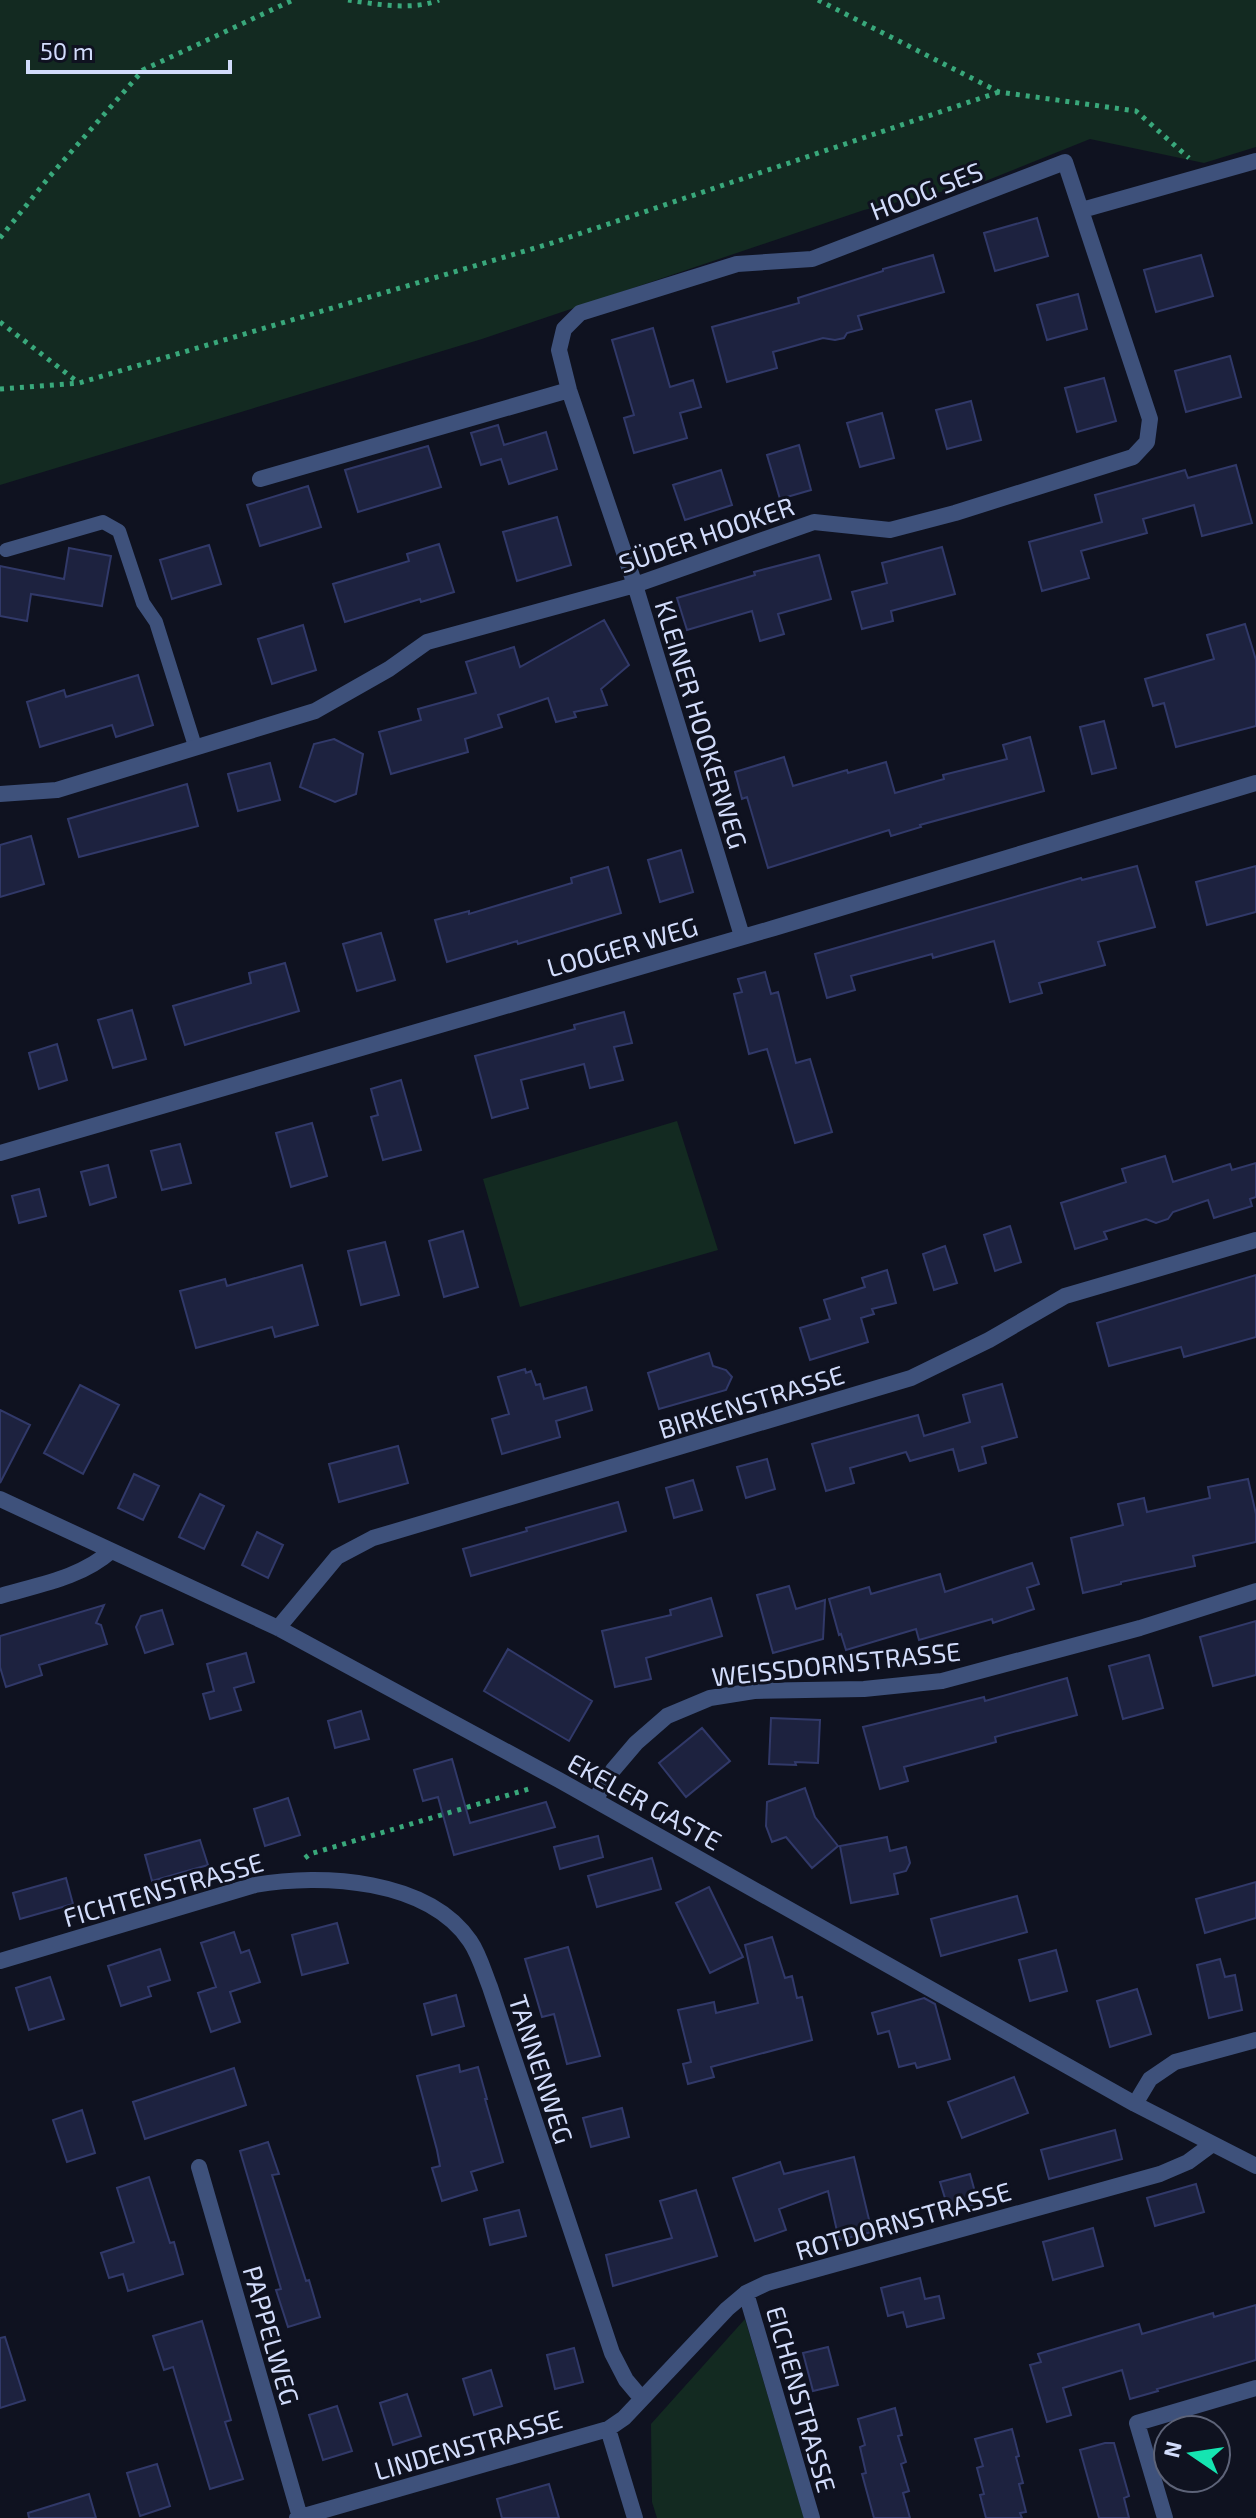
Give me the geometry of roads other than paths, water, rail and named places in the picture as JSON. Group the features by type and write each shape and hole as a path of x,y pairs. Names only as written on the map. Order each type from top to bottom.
{"street":[{"path":"1082,210 1256,161"},
{"name":"HOOG SES","path":"580,313 737,264 812,259 1065,162 1082,210"},
{"name":"SÜDER HOOKER","path":"0,794 57,790 315,711 389,669 427,642 635,585 814,522 890,530 955,513 1133,457 1147,442 1150,419 1082,210"},
{"name":"KLEINER HOOKERWEG","path":"580,313 564,329 559,350 569,390 635,585 742,936"},
{"path":"260,479 569,390"},
{"name":"LOOGER WEG","path":"0,1153 1256,783"},
{"name":"BIRKENSTRASSE","path":"278,1628 337,1557 373,1538 911,1378 989,1340 1065,1296 1256,1240"},
{"name":"EKELER GASTE","path":"0,1499 278,1628 559,1780 1135,2104 1256,2166"},
{"path":"0,1596 75,1573 98,1563 111,1551"},
{"name":"WEISSDORNSTRASSE","path":"595,1800 613,1770 636,1743 667,1716 710,1698 754,1691 864,1689 942,1681 1140,1628 1256,1591"},
{"name":"FICHTENSTRASSE","path":"0,1961 255,1885 285,1880"},
{"name":"TANNENWEG","path":"285,1880 370,1885 403,1893 454,1922 472,1943 490,1987 612,2353 626,2380 642,2399"},
{"path":"1135,2104 1150,2079 1175,2062 1256,2040"},
{"name":"ROTDORNSTRASSE","path":"642,2399 727,2309 746,2293 767,2283 1160,2174 1188,2162 1211,2145"},
{"name":"PAPPELWEG","path":"199,2167 298,2518"},
{"name":"EICHENSTRASSE","path":"746,2293 812,2518"},
{"path":"1165,2518 1137,2423 1256,2388"},
{"name":"LINDENSTRASSE","path":"298,2518 608,2429 642,2399"},
{"path":"608,2429 635,2518"}],"lane":[{"path":"6,550 103,522 119,531 143,603 156,622 195,746"}]}
